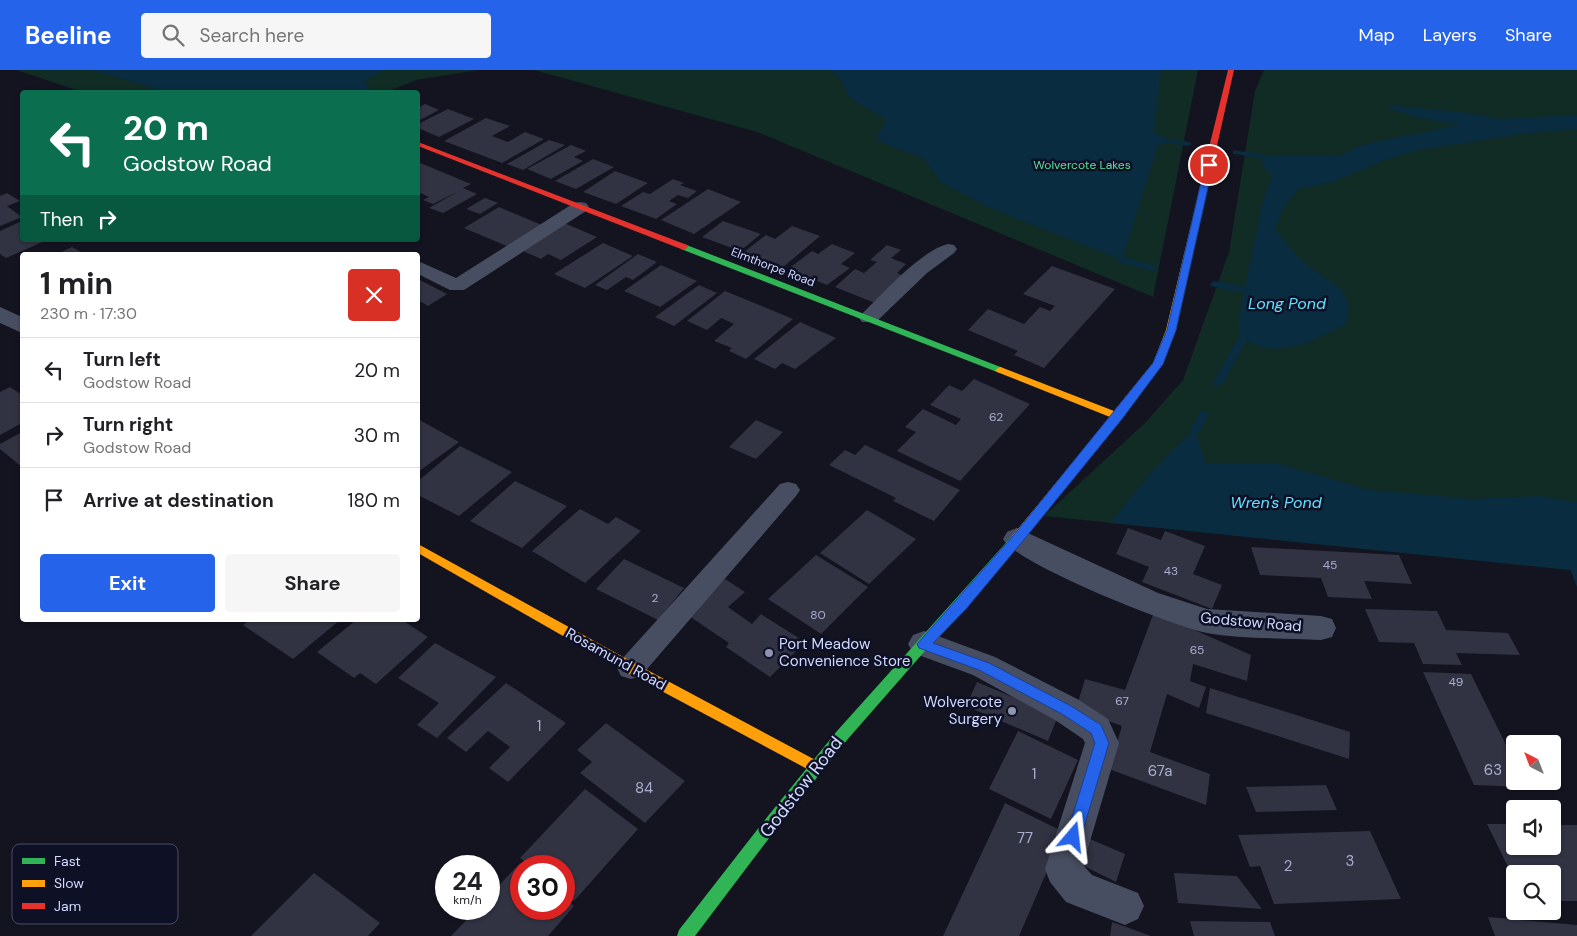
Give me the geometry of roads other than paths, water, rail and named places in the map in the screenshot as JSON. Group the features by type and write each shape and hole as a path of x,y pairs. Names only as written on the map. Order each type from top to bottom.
{"street":[{"name":"Godstow Road","path":"685,936 816,766 961,605 1118,416 1158,364 1172,330 1230,70"},
{"name":"Elmthorpe Road","path":"420,145 1118,416"},
{"path":"0,314 20,325"},
{"name":"Godstow Road","path":"1017,539 1056,560 1147,601 1207,621 1321,628"},
{"name":"Rosamund Road","path":"420,549 631,668 816,766"},
{"path":"924,644 984,666 1067,710 1096,729 1102,743 1063,869 1079,889 1125,906"}],"lane":[{"path":"420,268 457,286 580,207"},
{"path":"868,318 920,269 948,249"},
{"path":"631,668 788,490"}],"water":[{"path":"92,70 385,70 365,80 369,89 367,90 160,90"},
{"path":"831,70 1161,70 1154,132 1172,141 1158,145 1122,260 986,206 941,182 923,158 876,140 886,119 851,99 839,77"},
{"name":"Long Pond","path":"1395,106 1463,112 1502,119 1577,115 1577,129 1522,134 1419,150 1384,160 1336,181 1299,189 1284,206 1275,229 1303,262 1333,283 1344,295 1348,303 1346,324 1314,340 1290,347 1279,349 1267,348 1249,342 1239,335 1239,317 1261,209 1272,175 1264,167 1262,160 1275,155 1340,156 1357,147 1374,142 1459,125 1425,119 1386,108"},
{"name":"Wren's Pond","path":"1195,430 1206,463 1277,463 1370,490 1472,499 1540,496 1577,502 1577,587 1571,570 1111,523 1150,474"}],"waterway":[{"path":"1172,141 1188,144"},
{"path":"1236,152 1269,158"},
{"path":"1122,260 1153,268"},
{"path":"1214,284 1246,290"},
{"path":"1218,383 1243,338"},
{"path":"1195,430 1204,414"}],"place":[{"name":"Port Meadow Convenience Store","path":"769,653"},
{"name":"Wolvercote Surgery","path":"1012,711"}],"park label":[{"name":"Wolvercote Lakes","path":"1082,165"}]}
